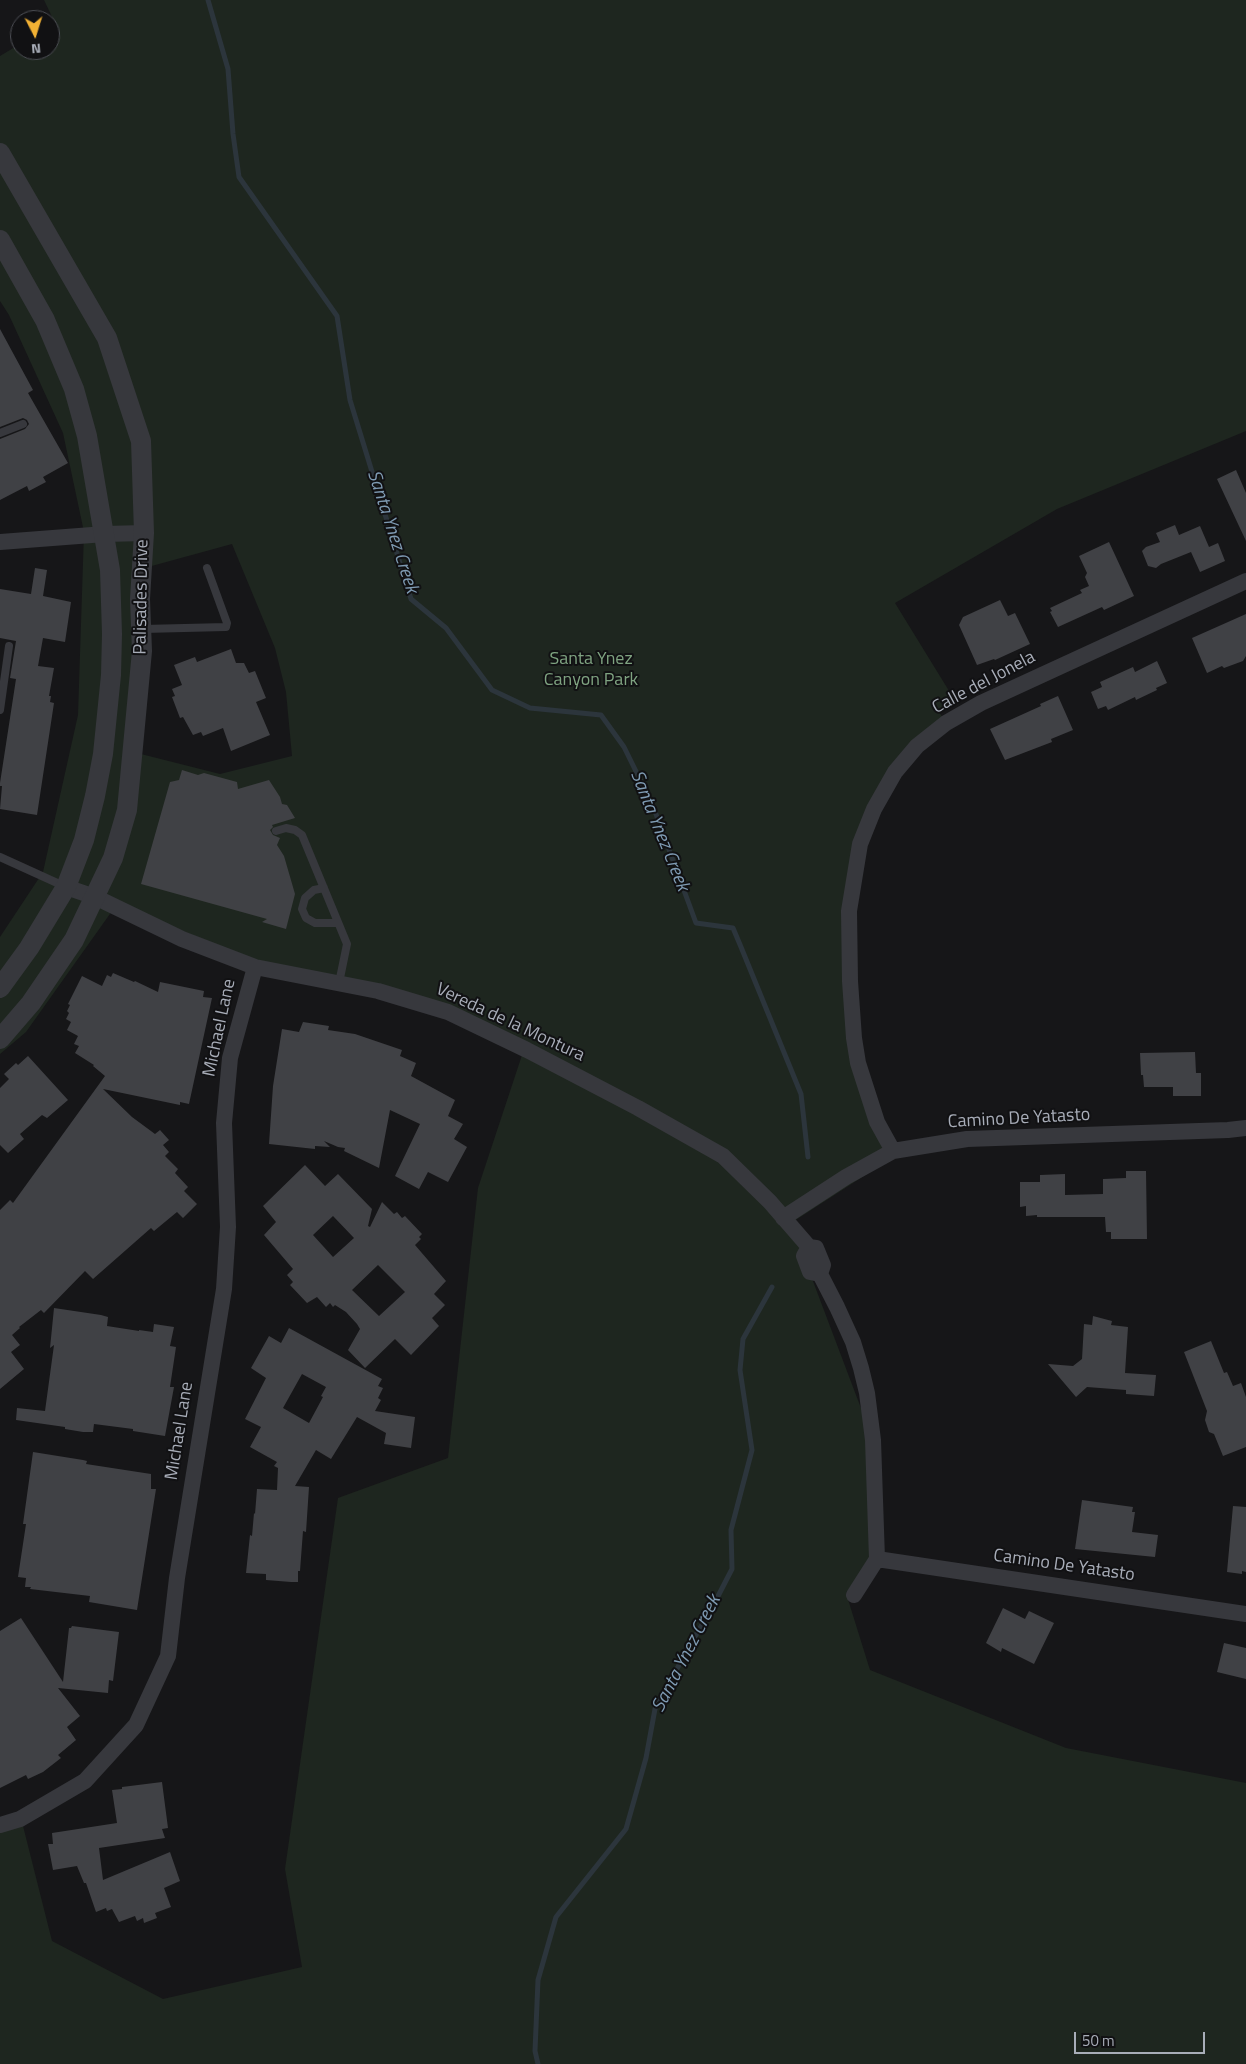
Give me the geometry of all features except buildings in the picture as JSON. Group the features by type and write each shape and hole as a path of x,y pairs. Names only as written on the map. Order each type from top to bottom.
{"street":[{"name":"Palisades Drive","path":"0,154 106,338 141,441 144,533 140,599 142,651 127,810 113,858 74,940 54,972 0,1039"},
{"name":"Palisades Drive","path":"0,240 45,320 74,390 93,463 105,534 110,570 112,634 103,754 84,840 66,887 29,948 0,988"},
{"path":"0,542 144,533"},
{"name":"Calle del Jonela","path":"893,1151 876,1122 858,1063 854,1038 850,981 849,911 860,844 874,809 895,772 917,746 946,723 981,703 1246,581"},
{"name":"Vereda de la Montura","path":"66,887 95,897 182,939 255,967 378,991 448,1012 527,1050 621,1099 723,1156 770,1202 809,1247 816,1248 823,1264 820,1274 852,1342 867,1394 873,1440 877,1559"},
{"name":"Michael Lane","path":"0,1825 20,1819 85,1782 136,1725 168,1656 177,1578 224,1289 228,1226 224,1123 230,1058 255,967"},
{"name":"Camino De Yatasto","path":"783,1218 846,1177 893,1151 966,1138 1246,1128"},
{"path":"854,1594 877,1559"},
{"name":"Camino De Yatasto","path":"877,1559 1246,1614"}],"lane":[{"path":"0,433 23,424"},
{"path":"141,630 226,627 227,623 207,568"},
{"path":"0,710 9,646"},
{"path":"276,832 286,828 295,830 302,835 324,888 347,944 339,984"},
{"path":"0,857 66,887"},
{"path":"324,888 314,890 305,898 302,909 306,918 315,923 338,923"}],"green space":[{"name":"Santa Ynez Canyon Park","path":"44,0 1246,0 1246,431 1057,509 895,603 954,699 939,712 946,723 899,773 864,845 855,911 854,981 868,1087 898,1154 791,1223 873,1440 871,1559 846,1593 870,1670 1066,1748 1246,1783 1246,2064 0,2064 0,1830 22,1822 52,1941 163,1999 302,1967 285,1869 338,1498 448,1458 478,1188 525,1046 448,1008 256,961 117,904 26,1032 0,1054 0,937 43,872 78,715 84,532 63,433 9,315 0,301 0,56 10,50 10,60 60,60 60,10 49,10","holes":["232,544 275,648 286,692 292,756 220,774 137,753 148,567"]}],"waterway":[{"name":"Santa Ynez Creek","path":"208,0 228,69 233,134 239,177 337,316 350,400 411,599 446,628 492,690 530,708 601,715 624,747 653,806 696,923 733,928 801,1094 808,1157"},
{"name":"Santa Ynez Creek","path":"538,2064 535,2051 538,1980 556,1917 626,1829 646,1758 655,1709 732,1569 731,1530 752,1450 740,1370 743,1339 772,1287"}]}
